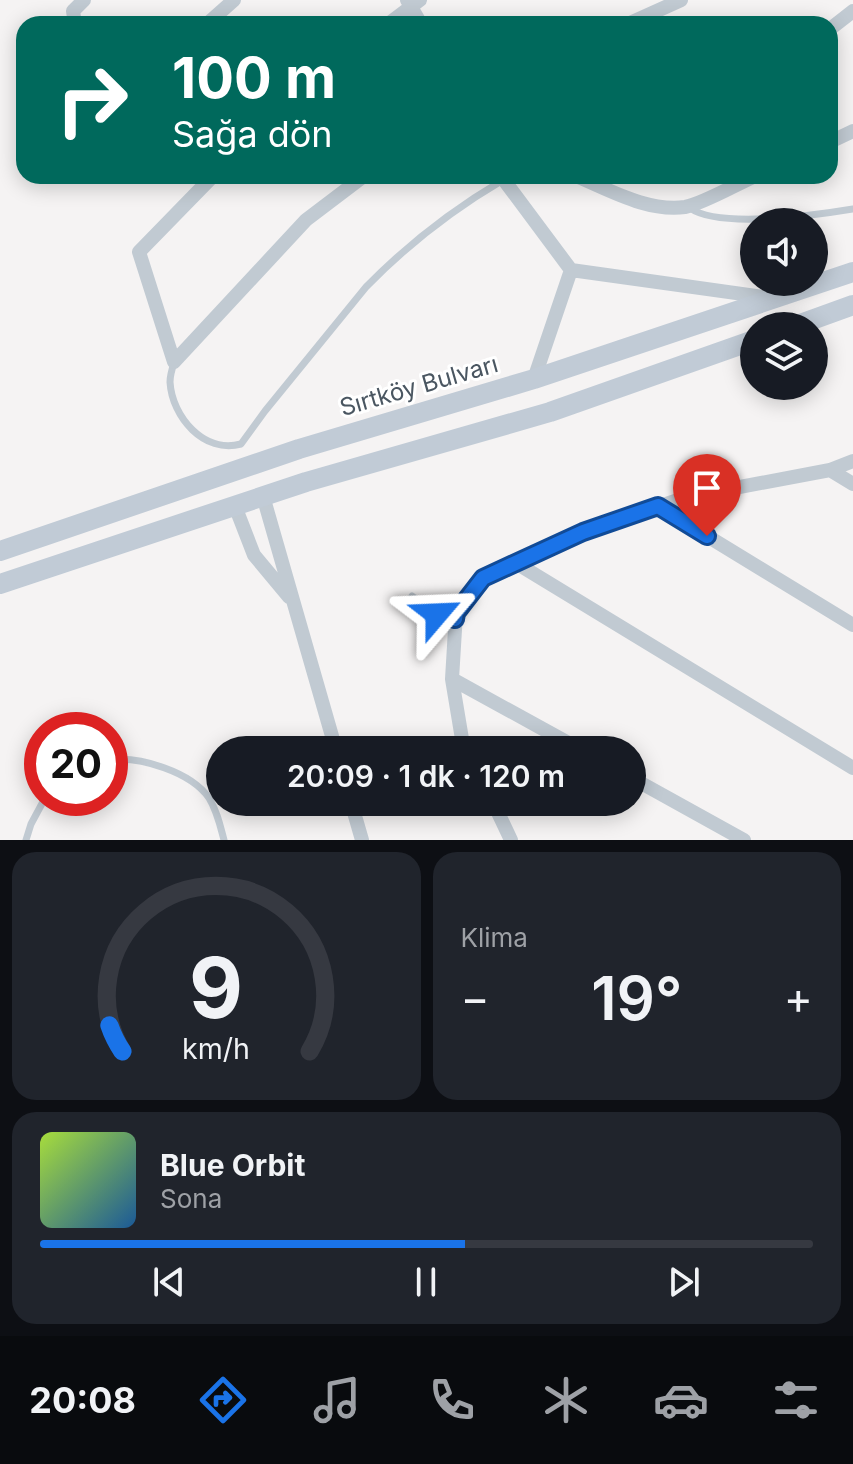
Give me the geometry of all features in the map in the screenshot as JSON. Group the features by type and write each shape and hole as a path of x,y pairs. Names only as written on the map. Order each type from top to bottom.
{"main road":[{"name":"Sırtköy Bulvarı","path":"0,551 299,449 534,379 853,272"},
{"path":"828,314 853,305"},
{"path":"0,584 306,482 550,412 740,345"}],"street":[{"path":"74,16 73,11 84,0"},
{"path":"216,16 234,0"},
{"path":"646,16 681,0"},
{"path":"397,16 413,2"},
{"path":"205,184 139,252 174,362 306,220 353,184"},
{"path":"510,184 571,270 775,298"},
{"path":"595,184 646,205 667,208 688,206 737,184"},
{"path":"534,379 571,270"},
{"path":"462,736 452,679 455,619 456,613 483,578 583,532 658,506 687,497 830,470 853,461"},
{"path":"830,470 853,484"},
{"path":"263,496 332,736"},
{"path":"235,506 254,555 293,602"},
{"path":"658,506 853,625"},
{"path":"516,563 853,768"},
{"path":"452,679 556,736"},
{"path":"646,786 744,840"},
{"path":"355,816 362,840"},
{"path":"500,816 511,840"}],"lane":[{"path":"174,362 170,381 176,405 188,425 205,440 231,446 241,444 366,287 423,234 494,184"},
{"path":"688,206 700,214 752,219 853,209"},
{"path":"412,596 437,614 455,619"},
{"path":"128,759 158,764 193,783 207,795 217,813 224,840"},
{"path":"26,840 35,816"}],"route":[{"path":"437,614 455,619 456,613 483,578 583,532 658,506 707,536"}]}
